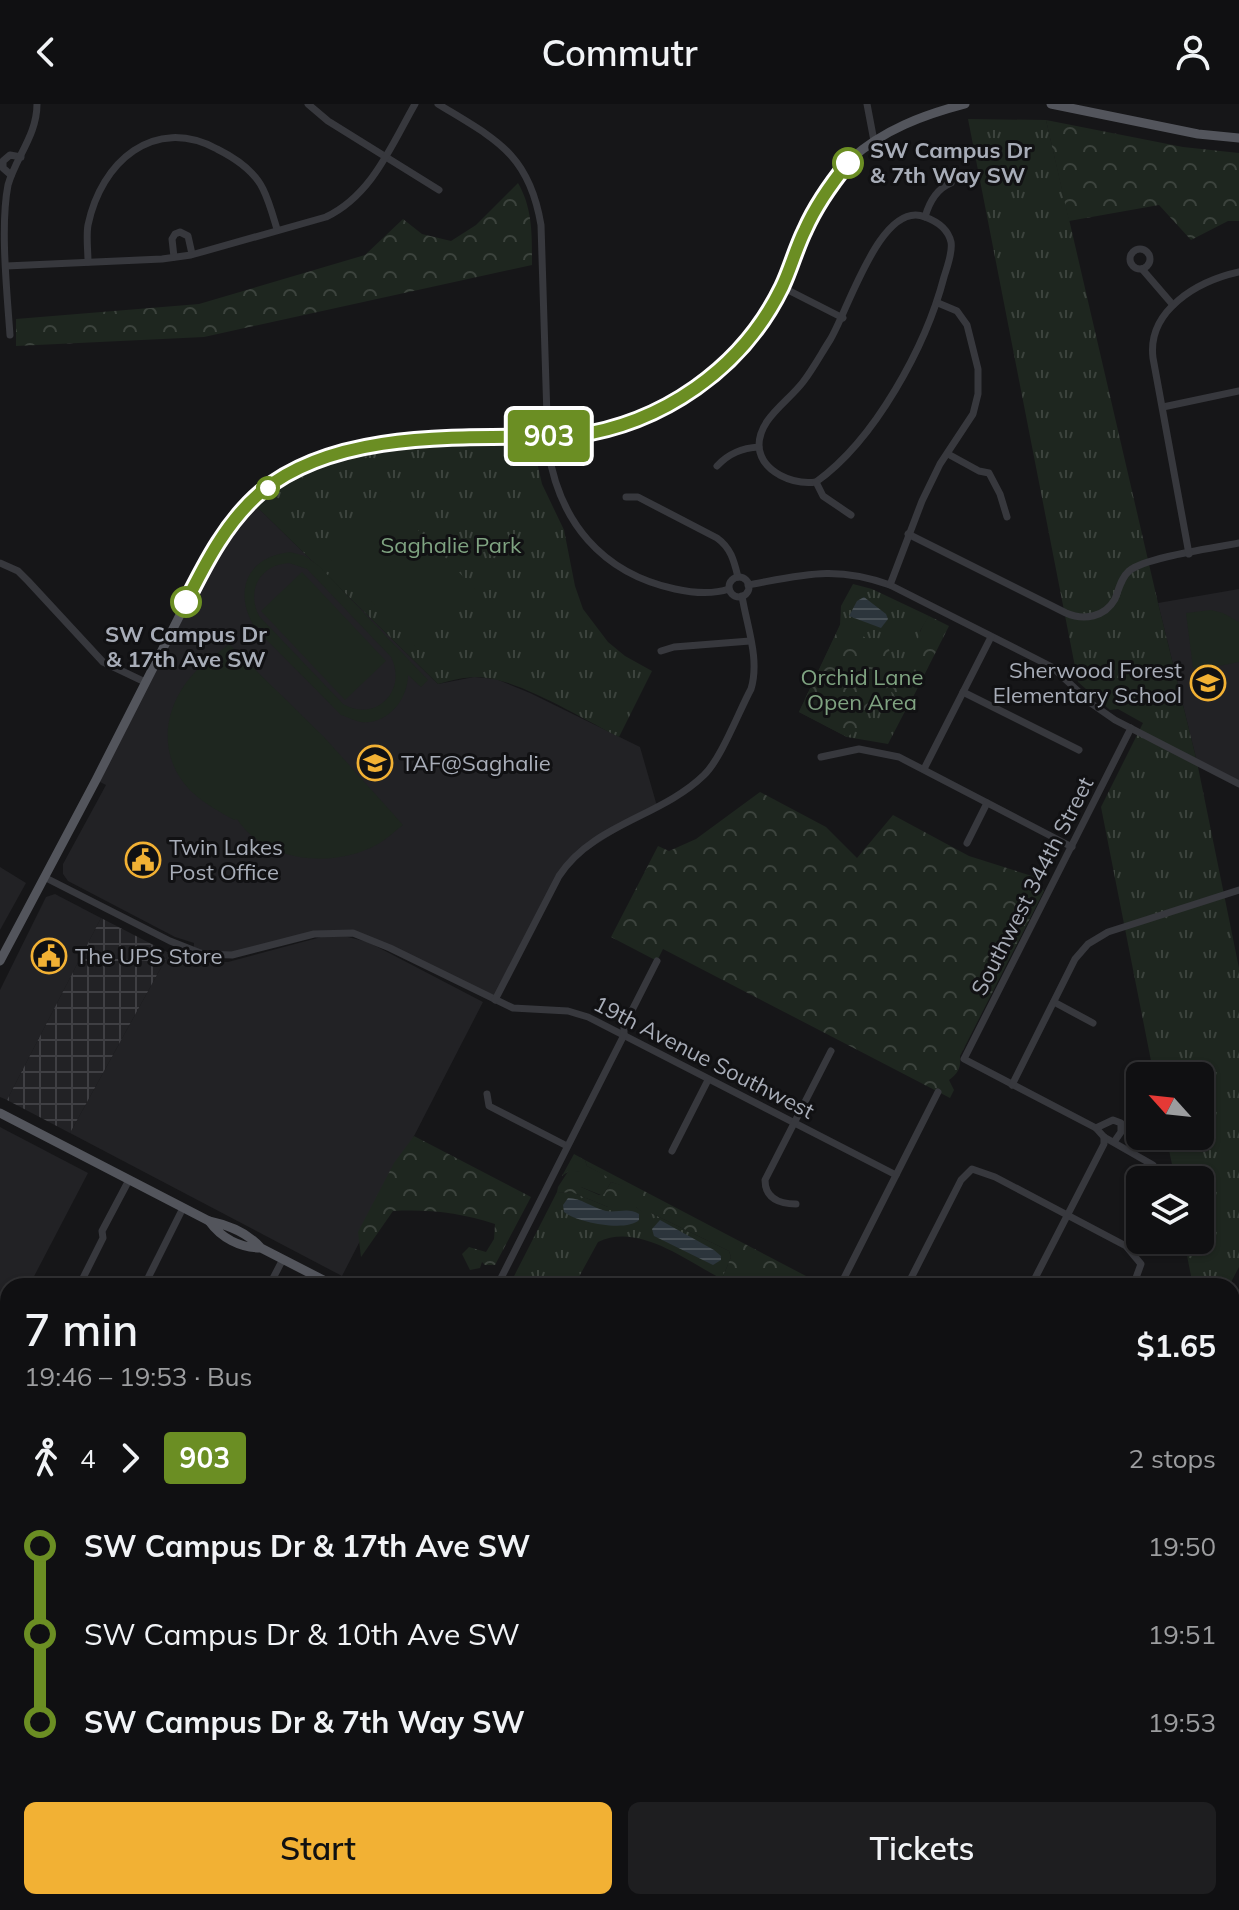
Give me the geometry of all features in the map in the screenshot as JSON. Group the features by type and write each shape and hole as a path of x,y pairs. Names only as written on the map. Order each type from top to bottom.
{"main road":[{"path":"0,961 217,545 252,502 282,479 348,450 461,437 595,433 671,405 697,388 732,356 759,324 782,287 815,207 849,161 874,141 905,124 965,104"},
{"path":"1051,104 1198,134 1239,138"},
{"path":"0,1113 209,1221 224,1224 254,1240 261,1248 320,1278"}],"street":[{"path":"10,335 4,229 7,189 33,132 37,104"},
{"path":"308,104 328,121 439,190"},
{"path":"6,266 174,257 326,217 343,209 374,176 415,104"},
{"path":"438,104 501,145 525,172 534,192 541,225 547,436 556,484 575,526 601,553 631,573 663,586 696,592 714,593 729,589"},
{"path":"867,104 874,141"},
{"path":"88,262 88,227 98,195 111,170 136,148 172,137 196,139 208,144 247,169 262,187 277,229"},
{"path":"11,175 3,168 3,161 10,155 21,157"},
{"path":"925,217 937,193 951,183"},
{"path":"918,214 935,221 951,242 938,303 917,351 872,425 837,464 816,482 797,482 774,471 764,461 759,447 761,430 803,382 843,318 874,248 901,218 918,214"},
{"path":"174,257 172,239 177,232 188,236 192,254"},
{"path":"1142,269 1173,305"},
{"path":"1189,554 1152,341 1157,325 1173,305 1210,281 1239,272"},
{"path":"782,287 843,318"},
{"path":"890,585 922,501 973,414 978,394 978,369 963,318 957,311 938,303"},
{"path":"1163,407 1239,390"},
{"path":"717,466 724,458 742,449 759,447"},
{"path":"948,454 989,473 1007,517"},
{"path":"816,482 823,496 851,515"},
{"path":"626,497 638,497 725,544 733,555 738,577"},
{"path":"908,534 1075,617 1097,615 1111,605 1130,570 1149,562 1239,543"},
{"path":"0,563 18,571 103,662 145,682"},
{"path":"748,585 831,572 864,575 890,585 1052,667 1092,704 1131,728 1239,784"},
{"path":"738,577 748,585 747,592 742,596 732,594 729,589 732,580 738,577"},
{"path":"495,1000 549,894 570,861 595,840 682,792 709,770 751,689 755,662 742,596"},
{"path":"924,769 991,637"},
{"path":"661,651 674,647 750,641"},
{"path":"963,692 1079,750"},
{"name":"Southwest 344th Street","path":"1012,1085 964,1059 1131,728"},
{"path":"821,757 846,751 874,751 899,757 1072,847"},
{"path":"967,843 987,803"},
{"name":"19th Avenue Southwest","path":"44,877 170,941 203,954 232,955 314,934 353,933 495,1000 521,1009 575,1012 896,1175"},
{"path":"1153,1165 1104,1137 1096,1128 1012,1085 1075,959 1101,935 1239,890"},
{"path":"501,1278 624,1035 624,1026 657,961"},
{"path":"1054,1002 1093,1023"},
{"path":"796,1204 775,1199 767,1193 765,1184 831,1051"},
{"path":"672,1151 708,1080"},
{"path":"844,1278 938,1092"},
{"path":"487,1094 489,1106 567,1146"},
{"path":"1096,1128 1113,1120 1121,1123 1121,1132 1114,1142"},
{"path":"1035,1278 1104,1144 1104,1137"},
{"path":"911,1278 961,1180 972,1169 995,1177 1126,1246 1138,1258 1141,1267 1136,1278"},
{"path":"83,1278 103,1238 102,1231 129,1180"},
{"path":"148,1278 183,1208"},
{"path":"273,1278 283,1259"}],"shaded area":[{"name":"TAF@Saghalie","path":"252,502 438,684 474,677 496,679 640,747 657,806 570,861 495,1000 365,936 330,932 246,953 194,951 194,943 175,937 68,881 63,874 63,864 106,785 96,780 210,556"},
{"name":"Sherwood Forest Elementary School","path":"1239,589 1239,784 1197,762 1158,603"},
{"path":"864,597 886,614 888,619 881,628 849,616 857,601"},
{"path":"0,867 26,883 0,930"},
{"path":"55,894 101,918 7,1100 0,1097 0,990 46,897"},
{"path":"101,918 169,953 70,1133 7,1100"},
{"path":"344,936 368,942 483,1002 342,1276 70,1133 169,953 198,962 228,962 321,937"},
{"path":"0,1127 88,1173 33,1278 0,1278"},
{"path":"568,1198 606,1211 635,1212 639,1214 639,1220 633,1224 614,1226 580,1220 564,1212 563,1205"},
{"path":"660,1220 714,1250 721,1260 713,1265 654,1236 652,1229"}],"green space":[{"path":"968,119 1046,120 1197,762 1239,968 1239,1267 1233,1278 1191,1278 1187,1254 1214,1254 1214,1166 1172,1166 1169,1150 1214,1150 1214,1062 1151,1062 1101,807 1143,723 1118,709 1110,710 1078,682"},
{"path":"1046,120 1183,147 1239,153 1239,221 1228,221 1191,240 1159,205 1069,221"},
{"path":"518,183 529,213 532,265 204,337 16,346 16,319 199,304 365,255 403,219 422,234 451,241 476,225"},
{"name":"Saghalie Park","path":"505,437 537,462 542,484 564,530 583,609 608,642 652,671 619,737 536,694 502,681 475,677 438,684 252,502 263,491 348,450 411,440"},
{"path":"390,501 476,590 416,647 330,559"},
{"path":"290,552 305,556 319,566 428,680 421,687 408,675 404,693 395,709 380,719 361,722 341,715 255,628 248,615 245,589 248,578 263,561","holes":["289,563 307,569 391,657 395,670 392,692 377,706 355,709 343,704 259,616 254,597 258,580 263,574 270,568"]},
{"path":"302,572 386,661 345,700 261,611"},
{"name":"Orchid Lane Open Area","path":"853,584 872,589 929,616 920,631 928,667 888,744 847,737 799,712 840,625 841,606"},
{"path":"1211,610 1239,622 1239,662 1198,670 1193,667 1186,613"},
{"name":"Orchid Lane Open Area","path":"929,616 949,626 907,709 891,691 884,687 878,689 857,730 847,737 799,712 840,625 889,649 893,671 906,676 918,665 918,639"},
{"path":"229,644 324,737 403,825 381,842 360,852 322,859 302,857 265,845 237,819 218,811 193,793 172,763 168,746 171,712 187,681"},
{"path":"760,792 826,827 857,858 893,815 969,856 1035,877 1044,891 960,1056 959,1070 949,1080 954,1090 950,1098 663,949 657,961 611,937 658,846 669,851 696,839"},
{"path":"414,1136 531,1197 495,1265 482,1262 480,1268 470,1270 462,1254 469,1247 486,1252 494,1239 495,1224 432,1211 393,1211 361,1257 358,1232 394,1163"},
{"path":"574,1154 585,1160 587,1166 634,1190 611,1182 601,1195 581,1187 580,1172 569,1171 562,1176"},
{"path":"585,1160 810,1278 722,1278 731,1257 729,1251 651,1213 643,1213 636,1207 608,1207 574,1193 557,1192 569,1170 581,1172 581,1187 599,1195 604,1194 611,1182 624,1186 587,1166"},
{"path":"557,1192 574,1193 608,1207 636,1207 729,1251 731,1257 720,1278 662,1246 646,1240 613,1237 598,1242 578,1278 513,1278"}],"bus line":[{"name":"903","path":"186,602 210,556 237,518 263,491 302,468 348,450 411,440 595,433 648,416 697,388 732,356 759,324 782,287 815,207 848,163"}],"place":[{"name":"SW Campus Dr & 7th Way SW","path":"848,163"},
{"name":"SW Campus Dr & 17th Ave SW","path":"186,602"},
{"name":"Sherwood Forest Elementary School","path":"1208,683"},
{"name":"TAF@Saghalie","path":"375,763"},
{"name":"Twin Lakes Post Office","path":"143,860"},
{"name":"The UPS Store","path":"49,956"}]}
